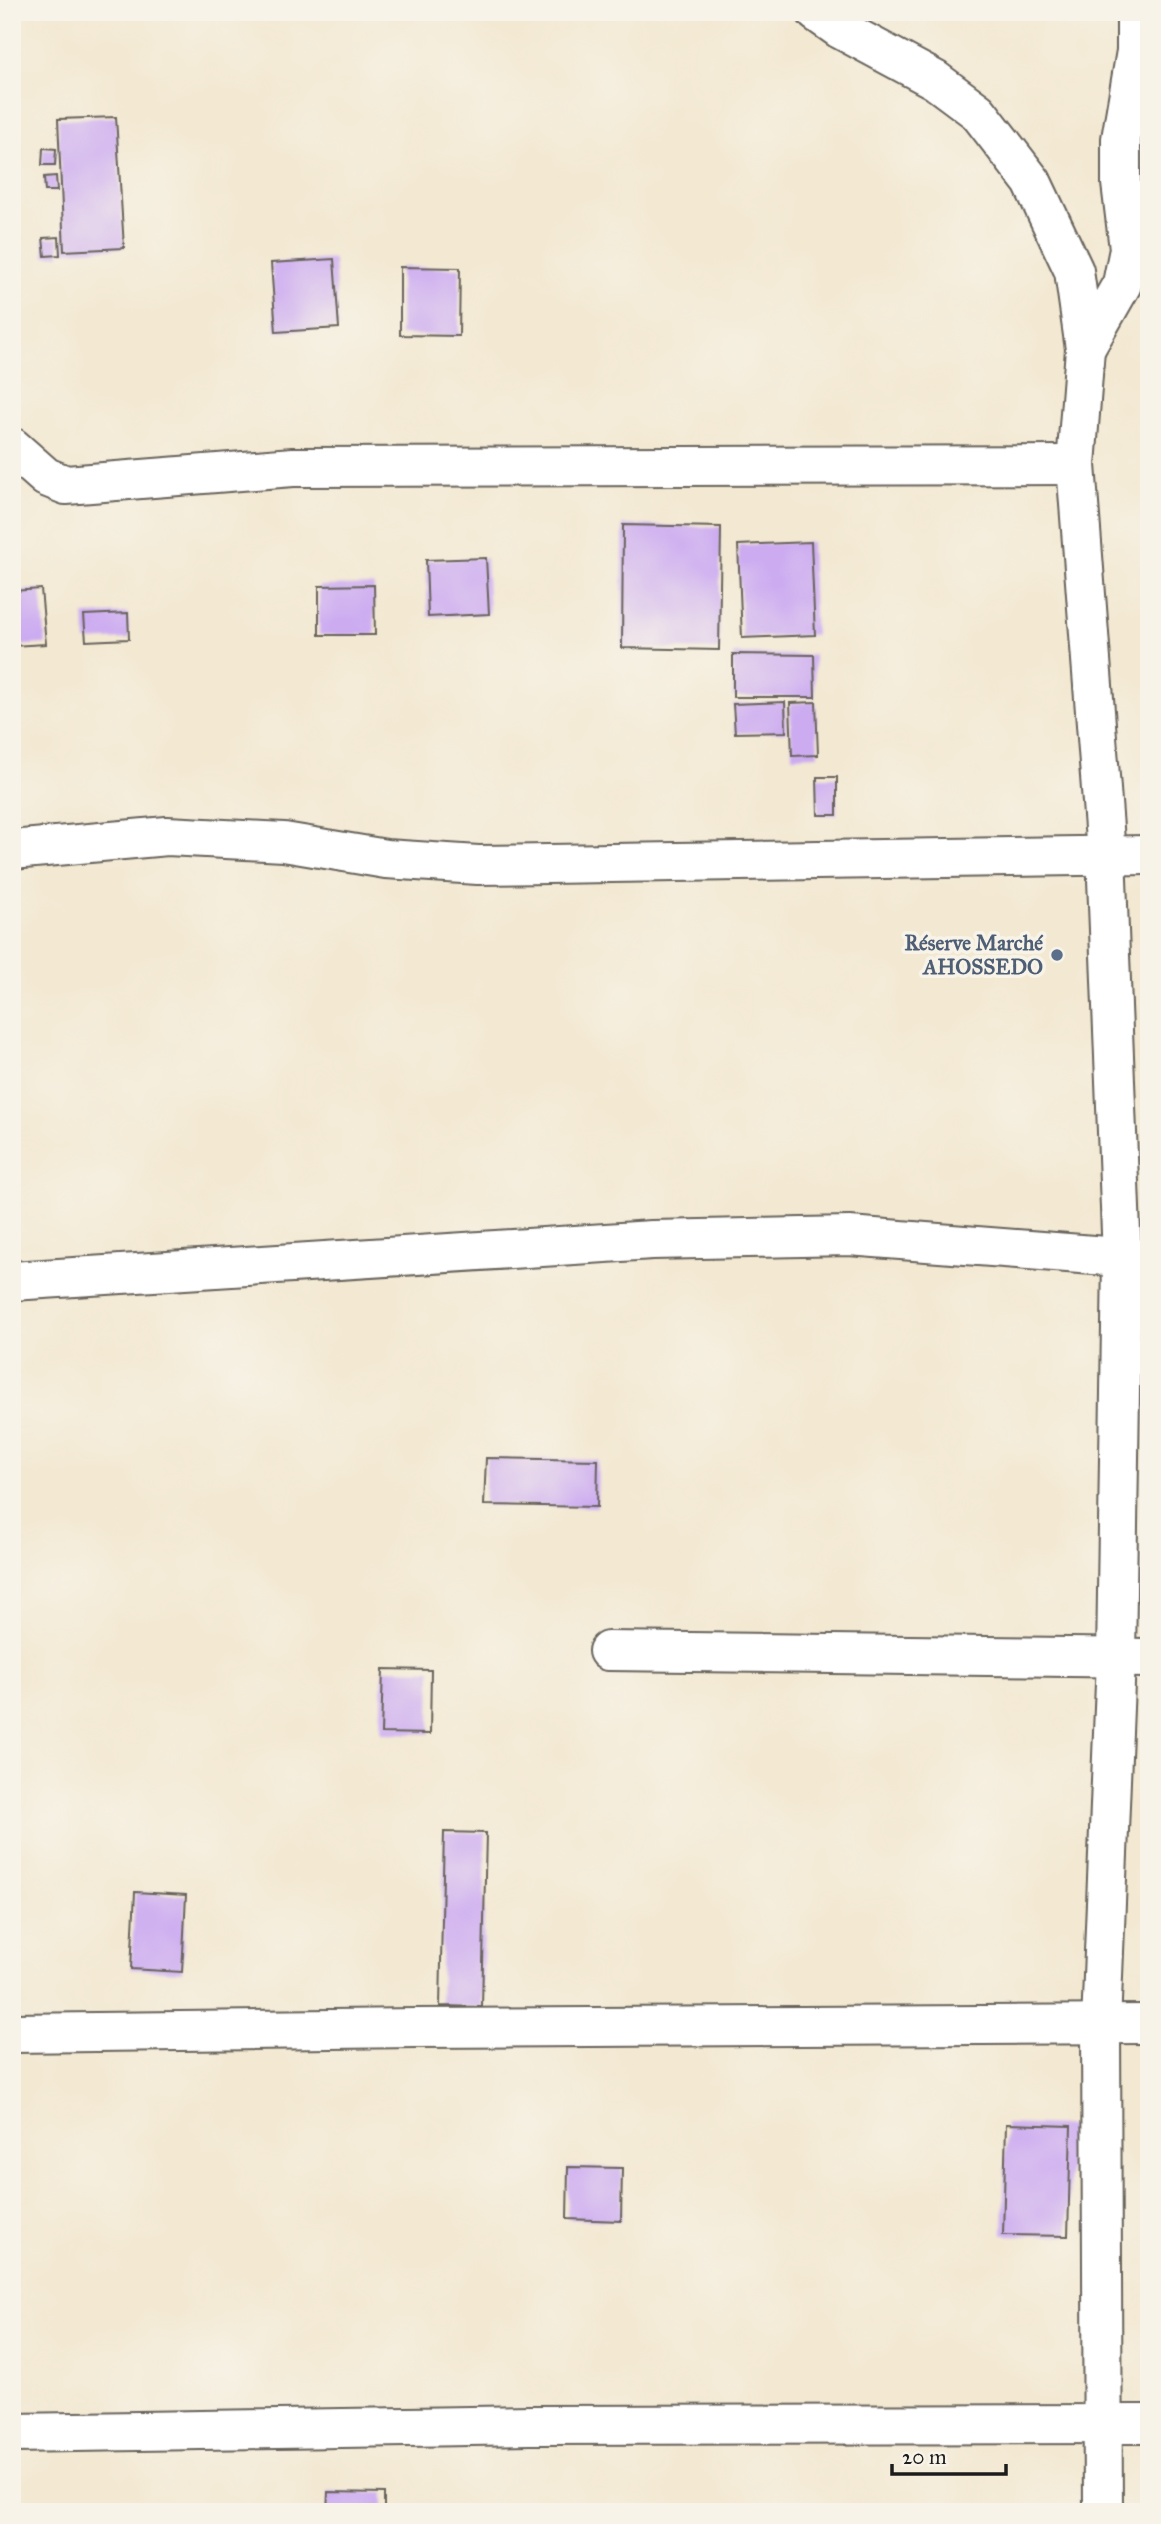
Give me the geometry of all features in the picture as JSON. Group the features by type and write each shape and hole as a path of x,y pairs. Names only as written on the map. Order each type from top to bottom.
{"street":[{"path":"816,12 841,29 935,80 978,112 1032,182 1074,271 1085,349 1076,465 1135,1259 1132,1659 1101,2025 1103,2512"},
{"path":"1085,349 1122,284 1129,248 1121,183 1121,139 1136,51 1136,12"},
{"path":"12,447 46,477 66,485 293,467 1076,465"},
{"path":"12,850 167,836 284,842 386,859 478,865 1149,855"},
{"path":"12,1281 652,1240 849,1237 1135,1259"},
{"path":"608,1651 1132,1659"},
{"path":"12,2034 416,2028 1149,2024"},
{"path":"12,2433 531,2425 1149,2424"}],"building":[{"path":"116,117 124,248 64,251 58,119"},
{"path":"43,148 56,149 55,165 42,165"},
{"path":"56,176 57,191 45,191 44,177"},
{"path":"59,237 60,255 45,256 43,238"},
{"path":"334,259 339,328 276,332 271,263"},
{"path":"400,267 460,268 459,336 400,335"},
{"path":"623,525 721,527 719,650 622,648"},
{"path":"811,542 815,635 742,638 738,545"},
{"path":"486,558 489,614 428,617 426,560"},
{"path":"374,585 375,635 319,635 319,586"},
{"path":"41,589 46,644 12,646 12,591"},
{"path":"128,613 129,639 86,641 84,615"},
{"path":"733,654 814,655 815,697 733,697"},
{"path":"785,702 786,732 735,733 733,704"},
{"path":"816,702 818,755 792,756 790,703"},
{"path":"817,777 837,777 837,815 818,815"},
{"path":"486,1458 598,1460 597,1507 484,1505"},
{"path":"383,1669 431,1670 430,1734 381,1733"},
{"path":"444,1832 486,1833 482,2007 440,2006"},
{"path":"135,1892 186,1895 182,1972 131,1969"},
{"path":"1006,2124 1071,2126 1068,2236 1003,2235"},
{"path":"568,2167 622,2168 621,2221 567,2219"},
{"path":"328,2492 384,2493 384,2512 327,2512"}],"place":[{"name":"Réserve Marché AHOSSEDO","path":"1057,955"}]}
